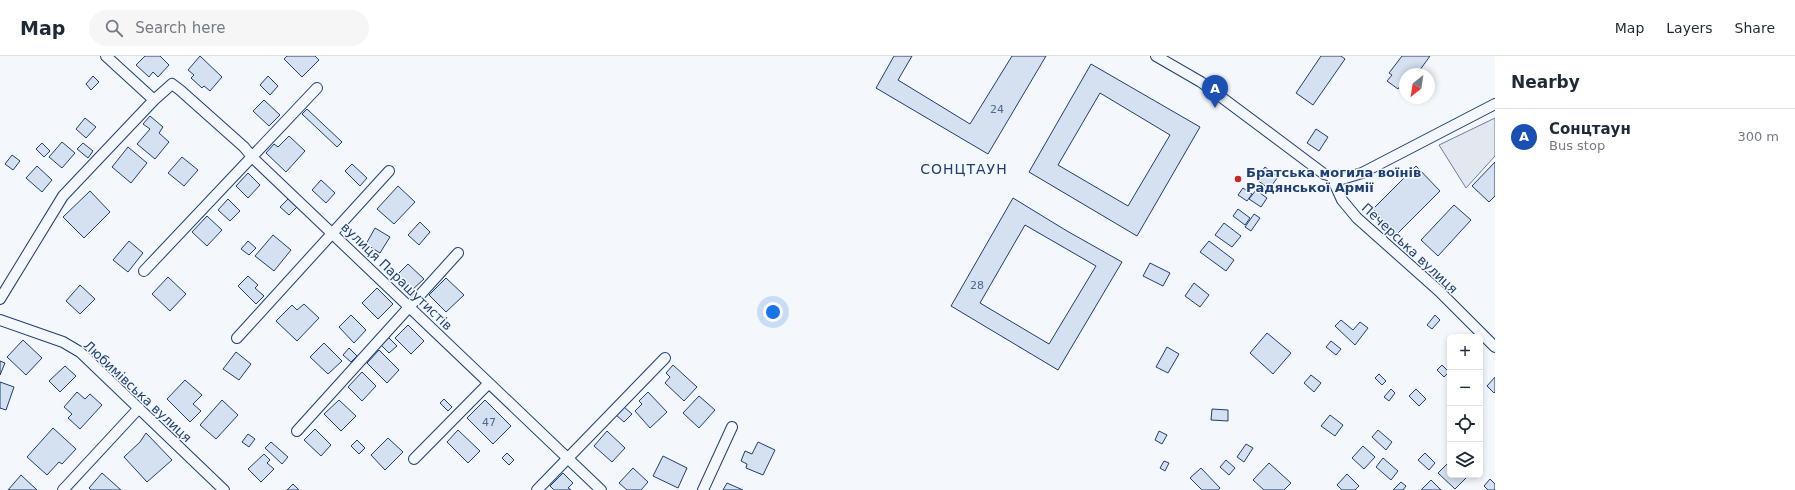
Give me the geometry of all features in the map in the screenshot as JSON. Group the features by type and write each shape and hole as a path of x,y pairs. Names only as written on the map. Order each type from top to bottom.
{"street":[{"path":"0,299 63,196 154,100 106,56"},
{"path":"1156,56 1201,82 1324,174 1332,178 1342,179 1362,173 1495,104"},
{"name":"вулиця Парашутистів","path":"154,100 172,84 180,90 244,147 253,158 601,490"},
{"path":"144,271 253,158 317,88"},
{"path":"237,338 389,171"},
{"name":"Печерська вулиця","path":"1332,178 1342,200 1357,218 1439,291 1495,347"},
{"path":"297,431 458,253"},
{"name":"Любимівська вулиця","path":"0,320 63,342 80,352 224,490"},
{"path":"537,490 569,459 665,358"},
{"path":"414,459 489,383"},
{"path":"63,490 139,408"},
{"path":"703,490 732,426"}],"shaded area":[{"path":"1495,118 1495,156 1466,188 1439,145"}],"building":[{"path":"145,56 160,56 169,65 158,77 153,72 149,77 136,65"},
{"path":"200,56 222,77 210,91 204,86 202,88 191,78 194,75 188,70"},
{"path":"287,56 315,56 319,60 302,77 284,59"},
{"path":"894,56 912,56 898,80 970,124 1012,56 1046,56 988,154 876,88"},
{"path":"1321,56 1341,56 1345,59 1313,105 1296,93"},
{"path":"1402,56 1430,56 1421,68 1399,68 1398,89 1387,81 1392,75 1389,73"},
{"path":"1091,64 1200,127 1137,236 1029,172","holes":["1100,93 1170,135 1128,206 1058,165"]},
{"path":"93,76 99,82 91,90 86,84"},
{"path":"268,76 278,86 270,95 260,85"},
{"path":"264,100 280,115 269,126 253,111"},
{"path":"307,109 342,142 337,147 302,114"},
{"path":"150,116 163,127 159,133 169,142 155,159 137,144 150,129 143,124"},
{"path":"85,118 96,127 86,138 76,129"},
{"path":"1316,129 1328,137 1319,151 1307,143"},
{"path":"289,136 305,151 286,172 266,153 274,144 278,147"},
{"path":"62,142 75,153 62,168 49,157"},
{"path":"42,143 50,151 44,157 36,149"},
{"path":"83,143 93,151 88,158 77,149"},
{"path":"128,147 147,163 131,183 112,167"},
{"path":"12,155 20,161 13,170 5,164"},
{"path":"182,157 198,170 184,186 168,173"},
{"path":"1495,162 1495,196 1489,202 1472,186"},
{"path":"352,164 367,178 360,186 345,171"},
{"path":"37,166 52,180 42,192 26,178"},
{"path":"1416,166 1440,191 1397,234 1373,209"},
{"path":"1265,167 1278,177 1269,189 1256,179"},
{"path":"248,173 260,185 248,198 236,186"},
{"path":"321,180 335,193 326,203 312,190"},
{"path":"398,186 415,202 394,224 377,209"},
{"path":"1243,188 1252,194 1247,201 1238,195"},
{"path":"1256,190 1267,198 1261,207 1249,199"},
{"path":"90,191 110,212 84,238 63,217"},
{"path":"1013,198 1122,262 1058,370 951,306","holes":["1025,225 1096,266 1049,344 980,303"]},
{"path":"228,199 240,211 230,221 218,210"},
{"path":"288,199 297,207 289,215 280,207"},
{"path":"1454,205 1471,220 1438,256 1421,240"},
{"path":"1238,209 1250,218 1245,225 1233,216"},
{"path":"1254,214 1260,218 1251,231 1245,227"},
{"path":"207,216 222,230 207,246 192,232"},
{"path":"420,222 430,232 419,245 408,235"},
{"path":"1224,223 1241,236 1232,247 1215,235"},
{"path":"375,228 390,237 380,253 366,244"},
{"path":"273,235 291,250 274,271 255,256"},
{"path":"129,241 143,253 128,272 113,260"},
{"path":"248,241 256,248 249,255 241,249"},
{"path":"1209,241 1234,260 1226,271 1200,252"},
{"path":"1150,263 1170,273 1163,286 1143,276"},
{"path":"408,264 424,279 412,290 397,275"},
{"path":"248,276 258,285 255,288 264,296 256,304 238,286"},
{"path":"168,277 186,294 170,311 152,294"},
{"path":"446,278 464,295 446,312 429,295"},
{"path":"1194,283 1209,295 1200,307 1185,296"},
{"path":"80,285 95,299 80,314 66,301"},
{"path":"377,288 393,304 378,319 362,303"},
{"path":"304,304 319,318 297,341 276,321 292,305 297,310"},
{"path":"351,315 366,330 354,343 339,327"},
{"path":"1435,315 1440,320 1432,329 1427,325"},
{"path":"1341,320 1353,330 1360,322 1368,328 1355,345 1335,326"},
{"path":"408,325 424,341 411,354 395,338"},
{"path":"1267,333 1291,353 1273,374 1250,353"},
{"path":"388,337 397,346 389,353 381,345"},
{"path":"23,340 42,358 26,375 7,357"},
{"path":"1331,341 1341,349 1336,355 1326,347"},
{"path":"324,343 342,361 328,374 310,357"},
{"path":"1167,347 1179,354 1168,373 1156,367"},
{"path":"349,348 357,356 351,362 343,355"},
{"path":"379,350 399,370 387,383 367,363"},
{"path":"236,352 251,364 239,380 223,369"},
{"path":"0,361 5,363 0,375"},
{"path":"673,365 697,387 684,401 665,383 670,377 666,373"},
{"path":"1442,365 1447,370 1447,374 1444,377 1437,370"},
{"path":"65,366 76,376 60,392 49,381"},
{"path":"362,372 376,386 362,401 348,387"},
{"path":"1379,374 1386,381 1382,385 1375,378"},
{"path":"1311,375 1321,383 1314,392 1304,383"},
{"path":"1495,377 1495,392 1494,393 1487,386"},
{"path":"185,380 202,395 193,404 201,411 190,422 167,399"},
{"path":"0,382 14,387 6,410 0,408"},
{"path":"1391,389 1395,393 1389,401 1384,397"},
{"path":"1416,389 1426,399 1419,406 1409,396"},
{"path":"77,392 85,399 90,394 102,405 80,429 68,418 72,414 64,407"},
{"path":"648,392 667,412 650,428 635,411 642,404 639,401"},
{"path":"699,396 715,410 699,428 683,413"},
{"path":"444,399 452,407 448,411 440,403"},
{"path":"222,400 238,415 216,439 200,425"},
{"path":"339,400 356,416 341,431 324,414"},
{"path":"485,400 511,426 493,444 467,418"},
{"path":"624,407 632,414 624,422 616,415"},
{"path":"1212,409 1228,410 1228,421 1211,420"},
{"path":"1330,415 1343,425 1335,436 1321,426"},
{"path":"53,428 76,449 62,464 59,462 47,475 27,457"},
{"path":"315,429 331,445 321,456 304,440"},
{"path":"458,430 480,451 468,463 447,442"},
{"path":"1378,430 1392,442 1386,450 1372,437"},
{"path":"607,431 625,448 612,462 594,446"},
{"path":"1159,431 1167,435 1162,444 1155,440"},
{"path":"146,433 172,460 147,482 124,457 140,442"},
{"path":"248,434 255,439 249,447 242,442"},
{"path":"388,438 403,452 385,470 371,455"},
{"path":"357,440 365,448 359,454 351,446"},
{"path":"271,442 288,457 282,464 265,448"},
{"path":"758,442 775,450 763,475 746,468 747,464 741,461 745,451 752,454"},
{"path":"1246,444 1253,448 1244,462 1237,457"},
{"path":"1363,446 1375,457 1364,469 1352,458"},
{"path":"507,453 514,460 509,465 502,458"},
{"path":"1425,453 1435,463 1429,470 1418,460"},
{"path":"264,454 270,460 267,463 274,469 261,482 248,469"},
{"path":"663,456 687,468 678,488 653,476"},
{"path":"1383,458 1398,471 1391,480 1376,467"},
{"path":"1226,460 1235,468 1229,475 1220,467"},
{"path":"1164,461 1169,463 1165,471 1160,468"},
{"path":"1269,463 1291,483 1284,490 1264,490 1253,480"},
{"path":"1447,464 1447,478 1466,478 1455,489 1438,473"},
{"path":"633,468 648,482 641,490 627,490 619,483"},
{"path":"1201,468 1220,488 1218,490 1202,490 1190,478"},
{"path":"102,473 121,490 91,490 89,488"},
{"path":"563,473 573,483 568,488 571,490 554,490 550,486"},
{"path":"1347,474 1359,486 1355,490 1342,490 1337,485"},
{"path":"21,475 37,490 8,490"},
{"path":"1490,479 1495,484 1495,490 1488,490 1484,486"},
{"path":"1431,480 1441,490 1421,490"},
{"path":"1401,482 1406,486 1403,490 1393,490"},
{"path":"727,483 743,490 723,490"},
{"path":"293,484 299,490 287,490"}],"place":[{"name":"Сонцтаун","path":"1215,108"},
{"name":"Братська могила воїнів Радянської Армії","path":"1238,179"}],"district":[{"name":"СОНЦТАУН","path":"964,169"}]}
